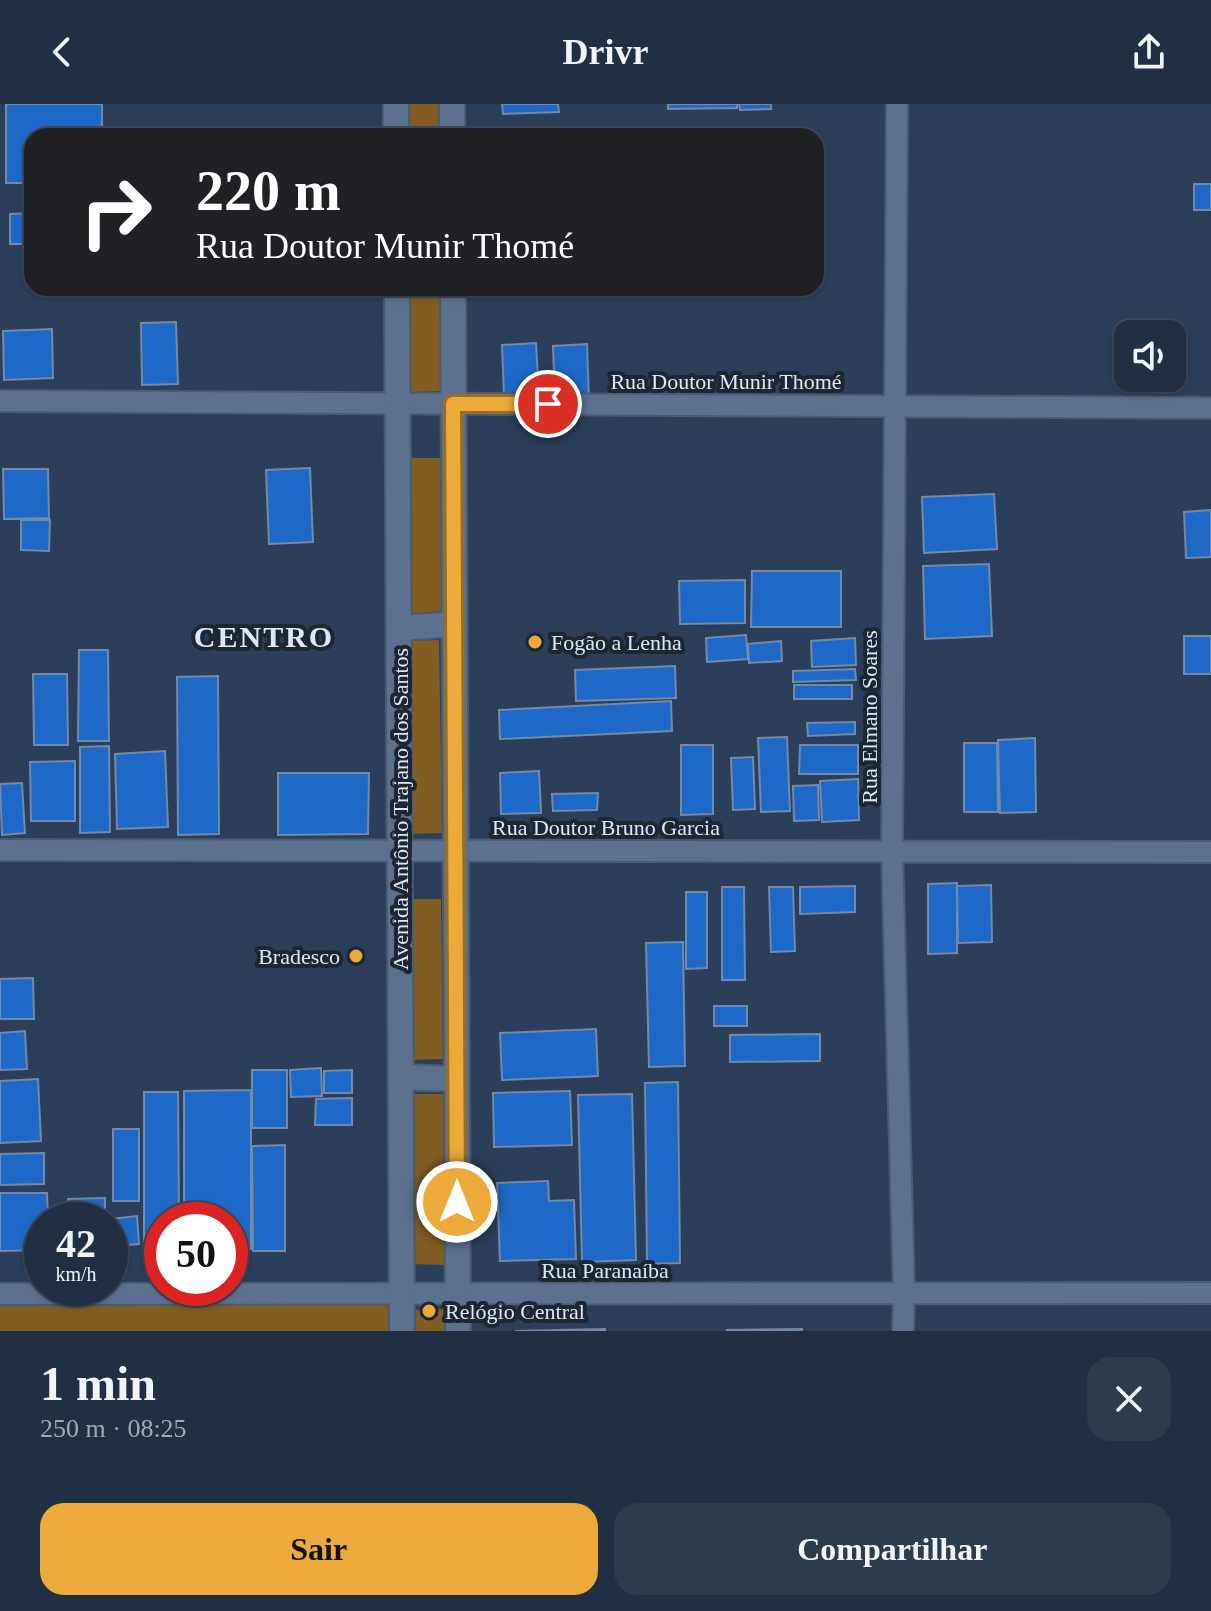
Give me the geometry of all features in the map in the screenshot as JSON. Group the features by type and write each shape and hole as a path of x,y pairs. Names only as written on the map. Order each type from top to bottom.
{"main road":[{"path":"396,104 396,128"},
{"path":"452,104 452,128"},
{"name":"Avenida Antônio Trajano dos Santos","path":"397,296 402,1331"},
{"path":"453,296 458,1331"},
{"path":"399,628 455,624"},
{"path":"401,1077 457,1079"}],"street":[{"name":"Rua Elmano Soares","path":"897,104 892,851 903,1331"},
{"name":"Rua Doutor Munir Thomé","path":"0,401 1211,408"},
{"name":"Rua Doutor Bruno Garcia","path":"0,850 1211,852"},
{"name":"Rua Paranaíba","path":"0,1294 1211,1293"}],"shaded area":[{"path":"408,104 441,104 441,128 407,128"},
{"path":"407,296 442,296 443,391 408,392"},
{"path":"408,458 444,458 443,617 406,618"},
{"path":"439,640 442,833 405,834 403,641"},
{"path":"406,899 441,899 443,1059 408,1060"},
{"path":"413,1094 445,1094 444,1265 412,1264"},
{"path":"0,1298 24,1298 24,1306 128,1306 128,1300 144,1300 144,1306 248,1306 248,1301 405,1303 405,1331 0,1331"},
{"path":"445,1309 445,1331 414,1331 414,1310"}],"building":[{"path":"6,104 102,104 102,128 24,128 24,183 6,183"},
{"path":"502,104 558,104 559,112 503,114"},
{"path":"668,104 737,104 737,108 668,109"},
{"path":"739,104 771,104 771,109 740,110"},
{"path":"1194,184 1211,184 1211,210 1194,210"},
{"path":"24,213 24,244 10,244 10,214"},
{"path":"176,322 178,384 142,385 141,323"},
{"path":"52,329 53,378 4,380 3,331"},
{"path":"536,343 539,395 504,397 502,345"},
{"path":"587,344 589,401 555,402 553,346"},
{"path":"310,468 313,542 269,544 266,470"},
{"path":"3,469 48,469 49,518 4,519"},
{"path":"994,494 997,549 924,553 922,497"},
{"path":"1211,510 1211,557 1186,558 1184,512"},
{"path":"21,520 50,520 49,551 21,550"},
{"path":"989,564 992,636 925,639 923,566"},
{"path":"752,571 841,571 841,627 751,627"},
{"path":"745,580 745,623 680,624 679,581"},
{"path":"746,635 748,659 707,662 706,638"},
{"path":"1184,636 1211,636 1211,674 1184,674"},
{"path":"855,638 856,665 812,667 811,641"},
{"path":"781,641 782,661 749,663 748,644"},
{"path":"79,650 108,650 109,741 78,741"},
{"path":"675,666 676,698 576,701 575,670"},
{"path":"855,669 856,680 793,682 793,671"},
{"path":"33,674 67,674 68,745 34,745"},
{"path":"218,676 219,834 178,835 177,677"},
{"path":"794,685 852,685 852,699 794,699"},
{"path":"671,701 672,731 500,739 499,710"},
{"path":"855,722 855,734 808,736 807,723"},
{"path":"787,737 790,811 761,812 758,738"},
{"path":"1035,738 1036,812 1000,813 998,740"},
{"path":"964,743 997,743 998,812 964,812"},
{"path":"681,745 713,745 713,814 681,815"},
{"path":"800,745 858,745 858,774 799,774"},
{"path":"109,746 110,832 80,833 80,747"},
{"path":"165,751 168,827 117,829 115,754"},
{"path":"753,757 755,809 733,810 731,758"},
{"path":"75,761 75,821 31,821 30,762"},
{"path":"539,771 541,813 501,814 500,773"},
{"path":"278,773 369,773 368,834 278,835"},
{"path":"858,779 859,820 822,822 820,781"},
{"path":"22,783 25,833 2,835 0,784"},
{"path":"818,785 819,820 794,821 793,786"},
{"path":"598,793 597,810 553,811 552,794"},
{"path":"957,883 957,953 928,954 928,884"},
{"path":"991,885 992,942 958,943 957,886"},
{"path":"855,886 855,912 800,914 800,887"},
{"path":"722,887 744,887 745,980 722,980"},
{"path":"769,887 793,887 795,951 771,952"},
{"path":"686,892 707,892 707,968 686,969"},
{"path":"683,942 685,1066 649,1067 646,943"},
{"path":"33,978 34,1019 0,1019 0,979"},
{"path":"714,1006 747,1006 747,1026 714,1026"},
{"path":"596,1029 598,1076 502,1080 500,1033"},
{"path":"25,1031 27,1069 0,1070 0,1033"},
{"path":"820,1034 820,1061 730,1062 730,1035"},
{"path":"321,1068 322,1096 291,1097 290,1070"},
{"path":"252,1070 287,1070 287,1128 252,1128"},
{"path":"352,1070 352,1093 324,1093 324,1071"},
{"path":"38,1079 41,1141 0,1143 0,1081"},
{"path":"678,1082 680,1263 647,1264 645,1083"},
{"path":"251,1090 251,1249 248,1249 248,1202 184,1202 184,1091"},
{"path":"570,1091 572,1145 494,1147 493,1093"},
{"path":"144,1092 178,1092 179,1202 144,1202"},
{"path":"632,1094 636,1260 582,1262 578,1095"},
{"path":"352,1098 352,1125 315,1125 316,1099"},
{"path":"113,1129 139,1129 139,1201 113,1201"},
{"path":"285,1145 285,1251 253,1251 252,1146"},
{"path":"44,1153 44,1184 0,1185 0,1154"},
{"path":"548,1181 549,1201 574,1200 576,1259 500,1261 497,1183"},
{"path":"0,1193 47,1193 47,1202 24,1202 24,1250 0,1251"},
{"path":"105,1198 105,1202 68,1202 68,1199"},
{"path":"137,1216 139,1244 128,1245 128,1217"},
{"path":"605,1329 605,1331 515,1331"},
{"path":"727,1330 802,1331 727,1331"}],"place":[{"name":"Fogão a Lenha","path":"535,642"},
{"name":"Bradesco","path":"356,956"},
{"name":"Relógio Central","path":"429,1311"}],"district":[{"name":"CENTRO","path":"264,636"}],"route":[{"path":"457,1202 453,404 548,404"}]}
